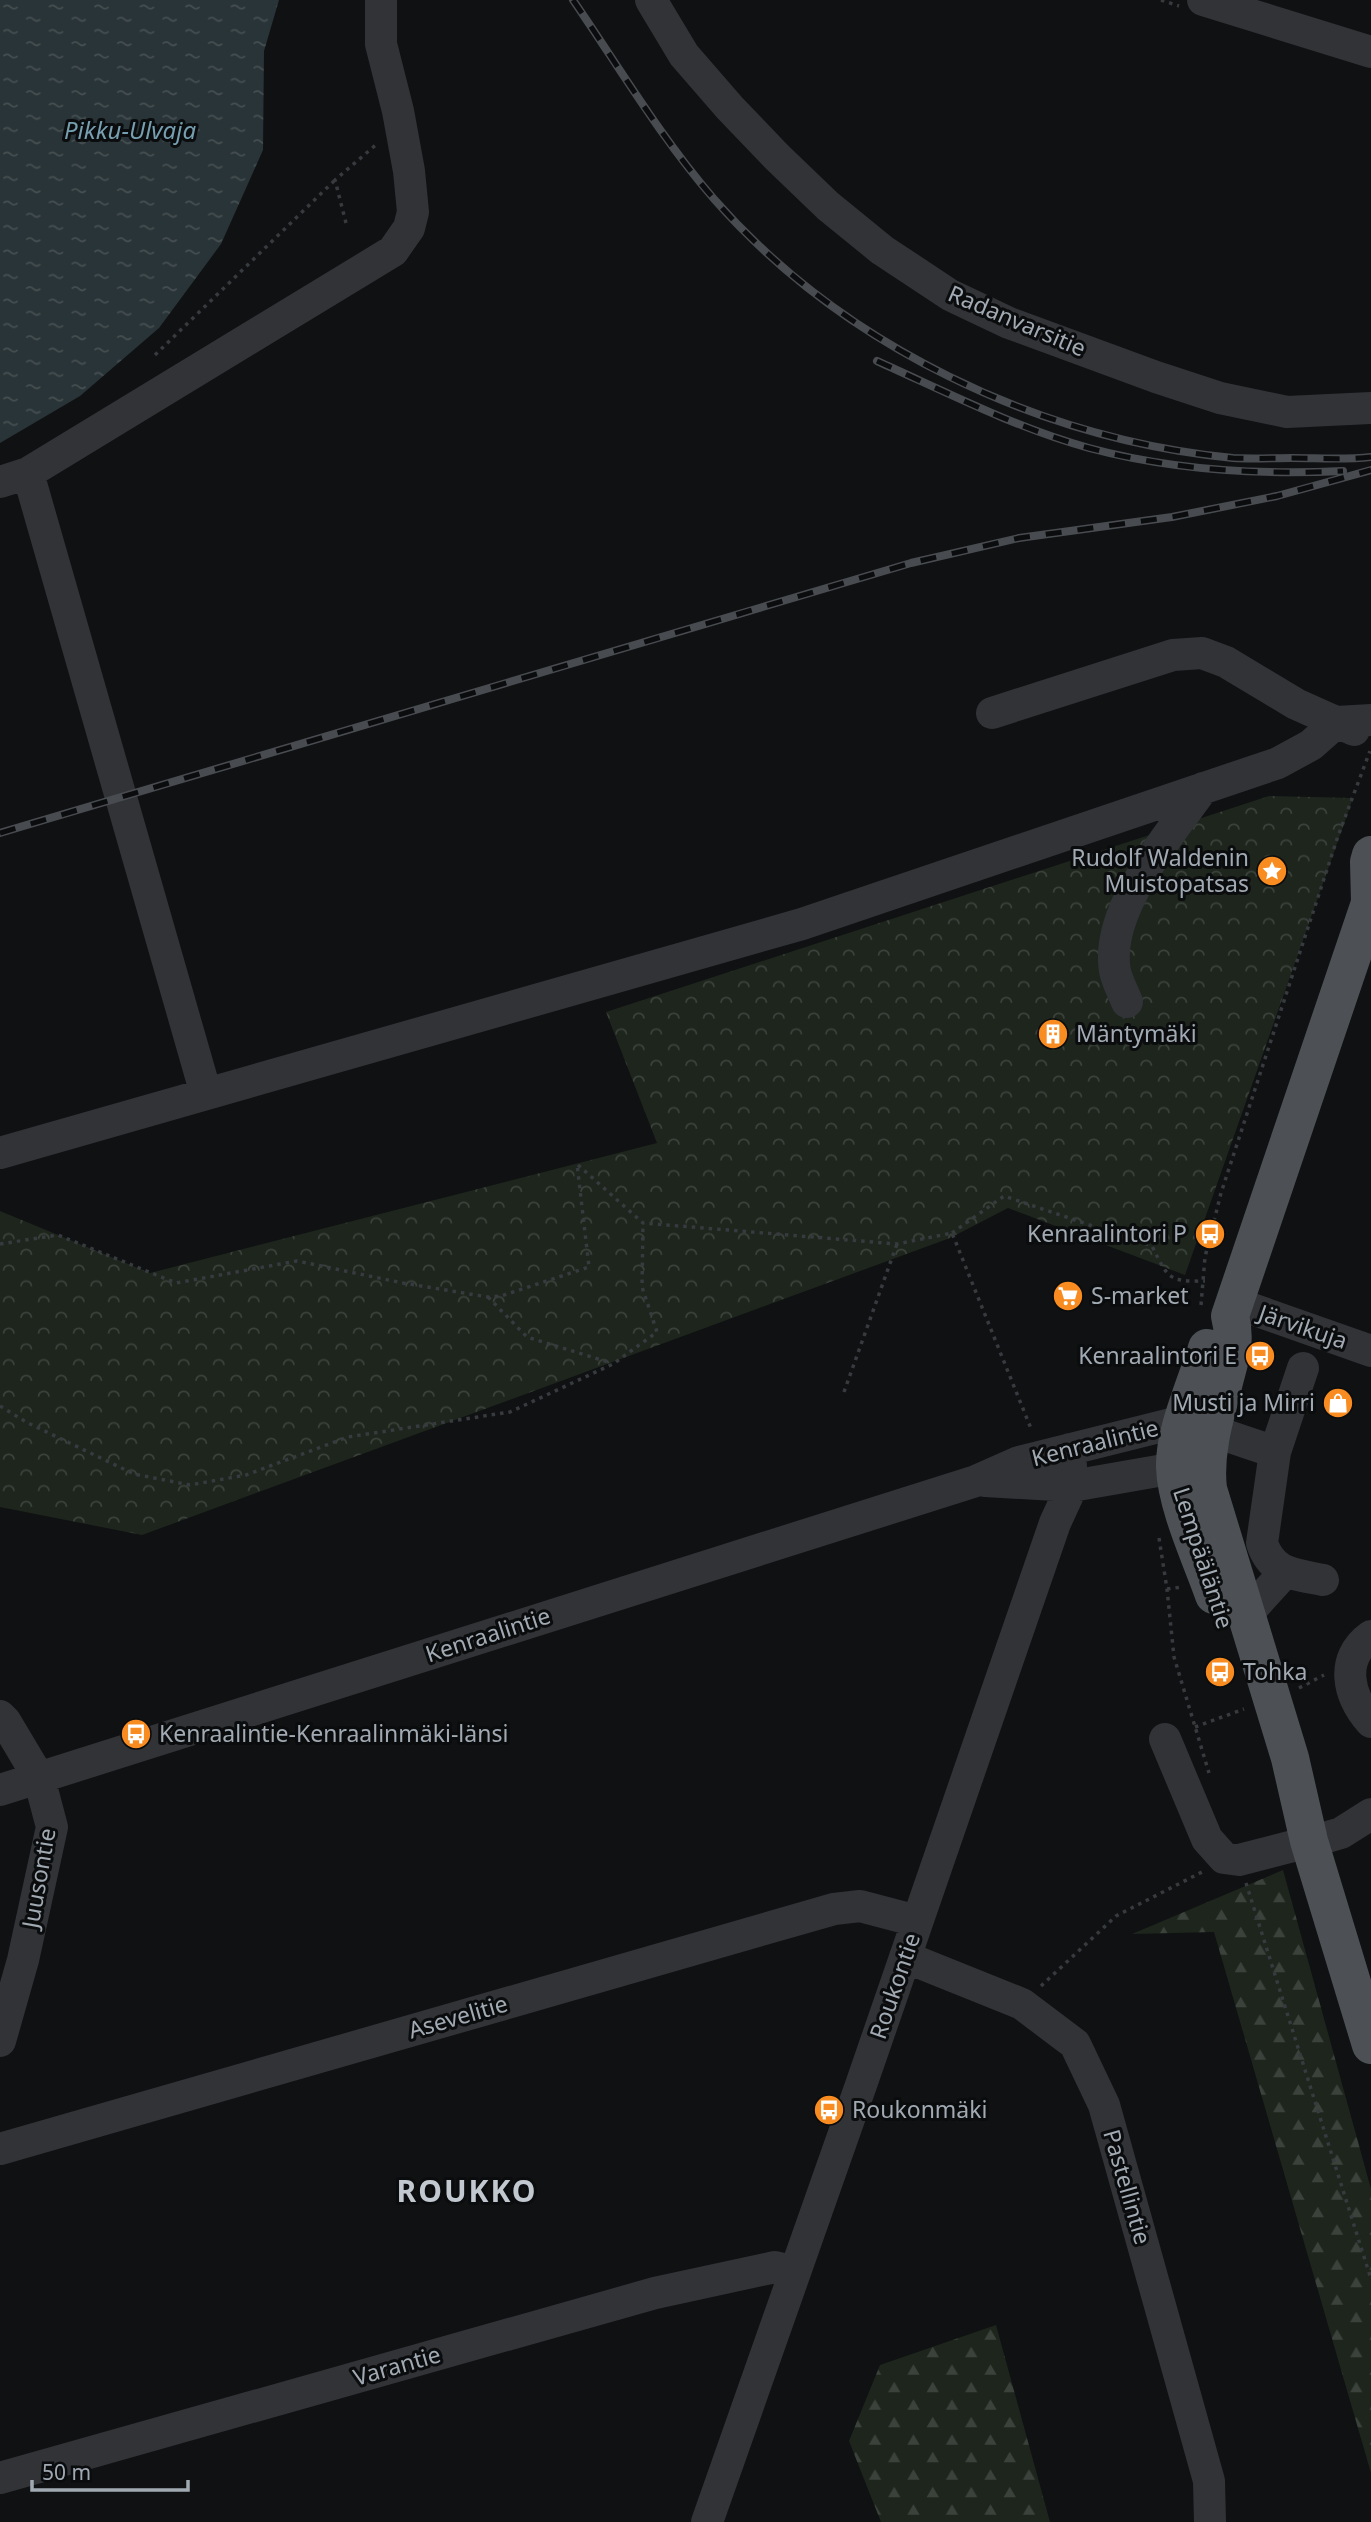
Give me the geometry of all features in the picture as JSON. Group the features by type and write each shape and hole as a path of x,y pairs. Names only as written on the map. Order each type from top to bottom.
{"main road":[{"name":"Lempääläntie","path":"1262,1703 1246,1615 1208,1489 1207,1466 1198,1426 1212,1333 1222,1312 1371,900 1371,855"},
{"name":"Lempääläntie","path":"1198,1426 1178,1440 1175,1468 1180,1496 1262,1703 1290,1758 1309,1841 1371,2045"}],"street":[{"path":"206,1094 14,477 393,251 409,228 413,212 409,171 391,125 381,44 380,0"},
{"name":"Radanvarsitie","path":"651,0 684,55 777,157 828,205 882,250 950,295 1009,323 1220,398 1287,412 1371,408"},
{"path":"1203,0 1371,52"},
{"path":"992,713 1173,655 1202,653 1226,662 1296,704 1337,722 1368,753"},
{"path":"0,1153 802,923 1278,763 1311,745 1337,722 1371,720"},
{"path":"1127,1002 1115,971 1116,935 1140,876 1203,788"},
{"name":"Järvikuja","path":"1222,1312 1371,1351"},
{"path":"1303,1368 1275,1452 1262,1543 1267,1557 1285,1572 1323,1580"},
{"path":"1198,1426 1275,1452"},
{"name":"Kenraalintie","path":"0,1790 976,1481 1019,1462 1149,1428 1198,1426"},
{"name":"Roukontie","path":"707,2522 1055,1523 1072,1486 1070,1449"},
{"name":"Kenraalintie","path":"976,1481 1072,1486 1175,1468"},
{"path":"1246,1615 1285,1572"},
{"path":"1362,1648 1350,1683 1363,1713 1371,1722"},
{"name":"Juusontie","path":"0,2041 23,1960 52,1827 39,1778 3,1719"},
{"path":"1165,1739 1207,1839 1224,1858 1239,1860 1341,1833 1371,1815"},
{"name":"Asevelitie","path":"0,2149 834,1909 860,1906 917,1921"},
{"name":"Pastellintie","path":"905,1957 1022,2004 1075,2045 1104,2105 1209,2481 1210,2522"},
{"name":"Varantie","path":"0,2478 655,2293 775,2267 795,2272"}],"path":[{"path":"155,355 391,125"},
{"path":"335,180 346,223"},
{"path":"1222,1312 1205,1281 1205,1257 1221,1193 1326,872 1371,749"},
{"path":"1368,753 1371,769"},
{"path":"0,1244 58,1235 176,1283 297,1261 403,1283 488,1297 501,1296 589,1267 577,1164 643,1223 897,1244 952,1233 1004,1196 1152,1247 1165,1273 1177,1281 1205,1281"},
{"path":"0,1406 26,1422 134,1474 190,1485 246,1475 348,1437 510,1412 613,1364 657,1332 642,1287 643,1223"},
{"path":"952,1233 1034,1434"},
{"path":"844,1392 897,1244"},
{"path":"488,1297 527,1337 613,1364"},
{"path":"1165,1739 1283,1697 1362,1648"},
{"path":"1022,2004 1116,1916 1205,1870 1239,1860"}],"green space":[{"path":"1269,796 1353,798 1185,1275 1008,1208 950,1238 142,1535 0,1507 0,1211 150,1273 657,1143 606,1012"},
{"path":"1283,1870 1371,2189 1371,2473 1214,1932 1132,1934"},
{"path":"996,2325 1050,2522 881,2522 849,2441 880,2365"}],"water":[{"name":"Pikku-Ulvaja","path":"0,0 279,0 264,51 263,150 221,244 159,328 80,396 0,443"}],"railway":[{"path":"573,0 658,127 714,199 765,252 822,299 884,341 949,376 1018,406 1088,430 1160,447 1233,458 1371,457"},
{"path":"877,361 982,409 1089,448 1151,461 1215,469 1343,471"},
{"path":"0,833 911,563 1019,538 1172,517 1277,496 1371,470"}],"place":[{"name":"Rudolf Waldenin Muistopatsas","path":"1272,871"},
{"name":"Mäntymäki","path":"1053,1034"},
{"name":"Kenraalintori P","path":"1210,1234"},
{"name":"S-market","path":"1068,1296"},
{"name":"Kenraalintori E","path":"1260,1356"},
{"name":"Musti ja Mirri","path":"1338,1403"},
{"name":"Tohka","path":"1220,1672"},
{"name":"Kenraalintie-Kenraalinmäki-länsi","path":"136,1734"},
{"name":"Roukonmäki","path":"829,2110"}],"district":[{"name":"ROUKKO","path":"467,2192"}]}
